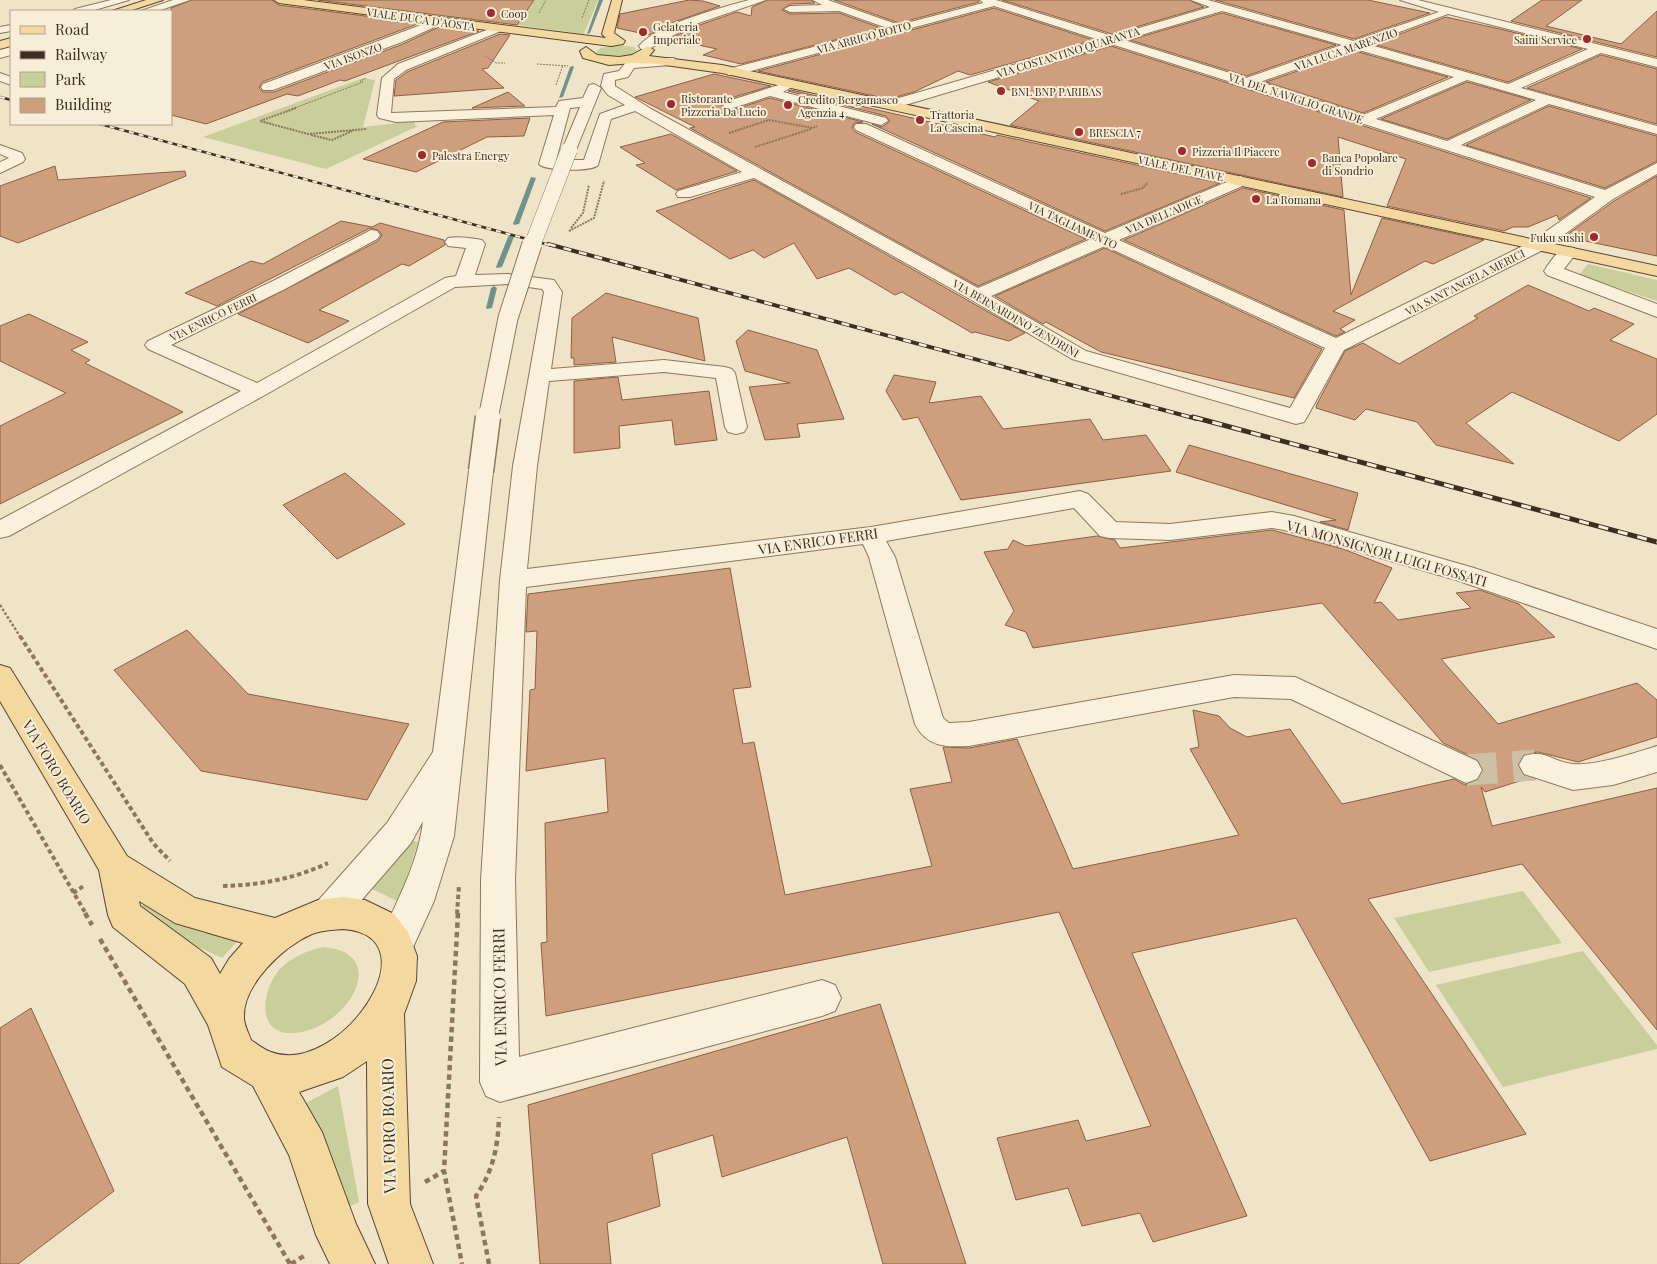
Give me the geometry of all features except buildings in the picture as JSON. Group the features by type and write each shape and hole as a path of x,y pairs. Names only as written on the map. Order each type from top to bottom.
{"main road":[{"path":"118,5 158,0"},
{"name":"VIALE DUCA D'AOSTA","path":"279,0 501,30 570,36 646,48"},
{"path":"615,42 608,34 617,0"},
{"path":"393,16 404,4"},
{"name":"VIALE DUCA D'AOSTA","path":"501,30 570,43 590,55 629,60"},
{"path":"590,55 595,45 615,42"},
{"path":"629,60 641,56 646,48"},
{"name":"VIALE DEL PIAVE","path":"646,48 732,72 1657,271"},
{"name":"VIALE DEL PIAVE","path":"629,60 670,61 717,68"},
{"name":"VIA FORO BOARIO","path":"0,676 114,866 124,915 198,971 225,1018 236,1053 267,1072 298,1073 332,1062 362,1041 386,1014 397,989 401,965 396,944 381,924 358,914 328,914 303,920 277,935 251,958 232,988 225,1018"},
{"name":"VIA FORO BOARIO","path":"114,866 187,912 277,935"},
{"name":"VIA FORO BOARIO","path":"386,1014 389,1204 411,1264"},
{"path":"267,1072 307,1147 338,1235 353,1264"}],"street":[{"path":"96,0 118,5"},
{"path":"150,10 185,0"},
{"path":"646,48 658,37 719,11 761,0"},
{"path":"818,0 898,28"},
{"path":"1196,0 1657,130"},
{"name":"VIA COSTANTINO QUARANTA","path":"890,105 1246,0"},
{"path":"1389,0 1657,63"},
{"path":"1405,0 1438,11 1468,10 1583,32"},
{"name":"VIA ARRIGO BOITO","path":"732,72 990,2"},
{"name":"VIA DEL NAVIGLIO GRANDE","path":"990,2 1607,196"},
{"path":"86,10 118,5"},
{"path":"790,9 840,8"},
{"name":"VIA LUCA MARENZIO","path":"1248,82 1356,45 1438,11"},
{"name":"VIA ISONZO","path":"268,87 398,39 437,22"},
{"path":"501,30 402,67 388,78 384,115 396,118 563,107 587,102"},
{"path":"1508,88 1599,49"},
{"path":"590,55 594,87"},
{"path":"396,944 417,901 438,836 489,402 508,317 534,237 594,87 608,77 616,65 629,60"},
{"path":"608,77 623,74 630,66 638,63 670,61"},
{"path":"1364,119 1466,76"},
{"name":"VIA BERNARDINO ZENDRINI","path":"608,77 608,86 636,106 754,174 977,295 1079,355 1296,417 1336,346"},
{"name":"VIALE DEL PIAVE","path":"730,104 794,85"},
{"path":"768,92 880,121"},
{"path":"1448,146 1549,100"},
{"path":"563,107 547,164 590,171 605,117 636,106"},
{"name":"VIA TAGLIAMENTO","path":"914,110 861,127 1336,346"},
{"path":"0,149 17,156 18,159 0,168"},
{"name":"VIA SANT'ANGELA MERICI","path":"1336,346 1538,246 1607,196 1657,168"},
{"path":"684,194 754,174"},
{"name":"VIA DELL'ADIGE","path":"977,295 1241,181"},
{"name":"VIA ENRICO FERRI","path":"258,390 155,345 279,285 371,235"},
{"path":"454,242 476,244 472,280"},
{"path":"1568,252 1553,271 1657,311"},
{"name":"VIA ENRICO FERRI","path":"0,530 258,390 451,282 508,279 548,284 553,292 525,466 513,580 498,880 500,1082 822,998"},
{"path":"540,376 664,366 726,373 736,427"},
{"name":"VIA ENRICO FERRI","path":"513,580 872,535 1080,499 1109,530"},
{"name":"VIA MONSIGNOR LUIGI FOSSATI","path":"1109,530 1134,534 1161,533 1272,520 1284,522 1465,574 1657,639"},
{"path":"872,535 882,557 930,724 943,735 969,734 1234,686 1269,685 1295,688 1466,770"},
{"path":"328,914 399,833 448,753"},
{"path":"1535,765 1573,777 1614,772 1657,759"}],"path":[{"path":"563,107 550,102 565,58"},
{"path":"537,64 563,65"},
{"path":"356,130 332,140 260,121 363,82 360,81 366,78"},
{"path":"728,134 769,120 813,128"},
{"path":"753,148 821,124"},
{"path":"308,134 374,128"},
{"path":"590,171 583,214 569,231 594,218 605,177"},
{"path":"1121,194 1143,188 1148,182"},
{"path":"0,605 153,843 177,869"},
{"path":"0,765 180,1079 290,1264"},
{"path":"216,886 261,885 311,871 337,858"},
{"path":"459,880 444,1171 462,1264"},
{"path":"489,1264 476,1196 490,1177 498,1149 500,1082"}],"green space":[{"path":"534,0 598,0 584,34 517,25"},
{"path":"618,45 634,47 637,51 628,56 617,58 595,54 600,48"},
{"path":"363,78 375,80 363,127 415,121 415,125 418,126 326,169 203,137"},
{"path":"1588,264 1657,280 1657,301 1579,275"},
{"path":"409,839 418,842 399,902 372,889"},
{"path":"1523,891 1562,943 1429,972 1394,918"},
{"path":"145,902 172,920 203,933 243,935 222,958 181,939 137,911"},
{"path":"323,947 344,952 355,962 359,975 355,990 346,1005 332,1018 315,1028 295,1033 282,1032 273,1028 265,1010 269,988 274,978 280,969 294,958"},
{"path":"1583,951 1657,1045 1657,1049 1503,1087 1436,985"},
{"path":"338,1086 359,1202 341,1211 306,1103"}],"waterway":[{"path":"588,33 601,0"},
{"path":"561,97 572,67"},
{"path":"516,224 533,178"},
{"path":"499,267 511,237"},
{"path":"489,308 494,288"}],"tunnel":[{"path":"1466,770 1535,765"}],"railway":[{"path":"0,97 10,100"},
{"path":"104,125 553,246"},
{"path":"548,244 1197,419"},
{"path":"1193,417 1657,542"}],"place":[{"name":"Coop","path":"491,13"},
{"name":"Gelateria Imperiale","path":"643,32"},
{"name":"Saini Service","path":"1587,39"},
{"name":"BNL BNP PARIBAS","path":"1001,91"},
{"name":"Ristorante Pizzeria Da Lucio","path":"671,104"},
{"name":"Credito Bergamasco Agenzia 4","path":"788,105"},
{"name":"Trattoria La Cascina","path":"920,120"},
{"name":"BRESCIA 7","path":"1079,132"},
{"name":"Pizzeria Il Piacere","path":"1182,151"},
{"name":"Palestra Energy","path":"422,155"},
{"name":"Banca Popolare di Sondrio","path":"1312,163"},
{"name":"La Romana","path":"1256,199"},
{"name":"Fuku sushi","path":"1594,237"}]}
